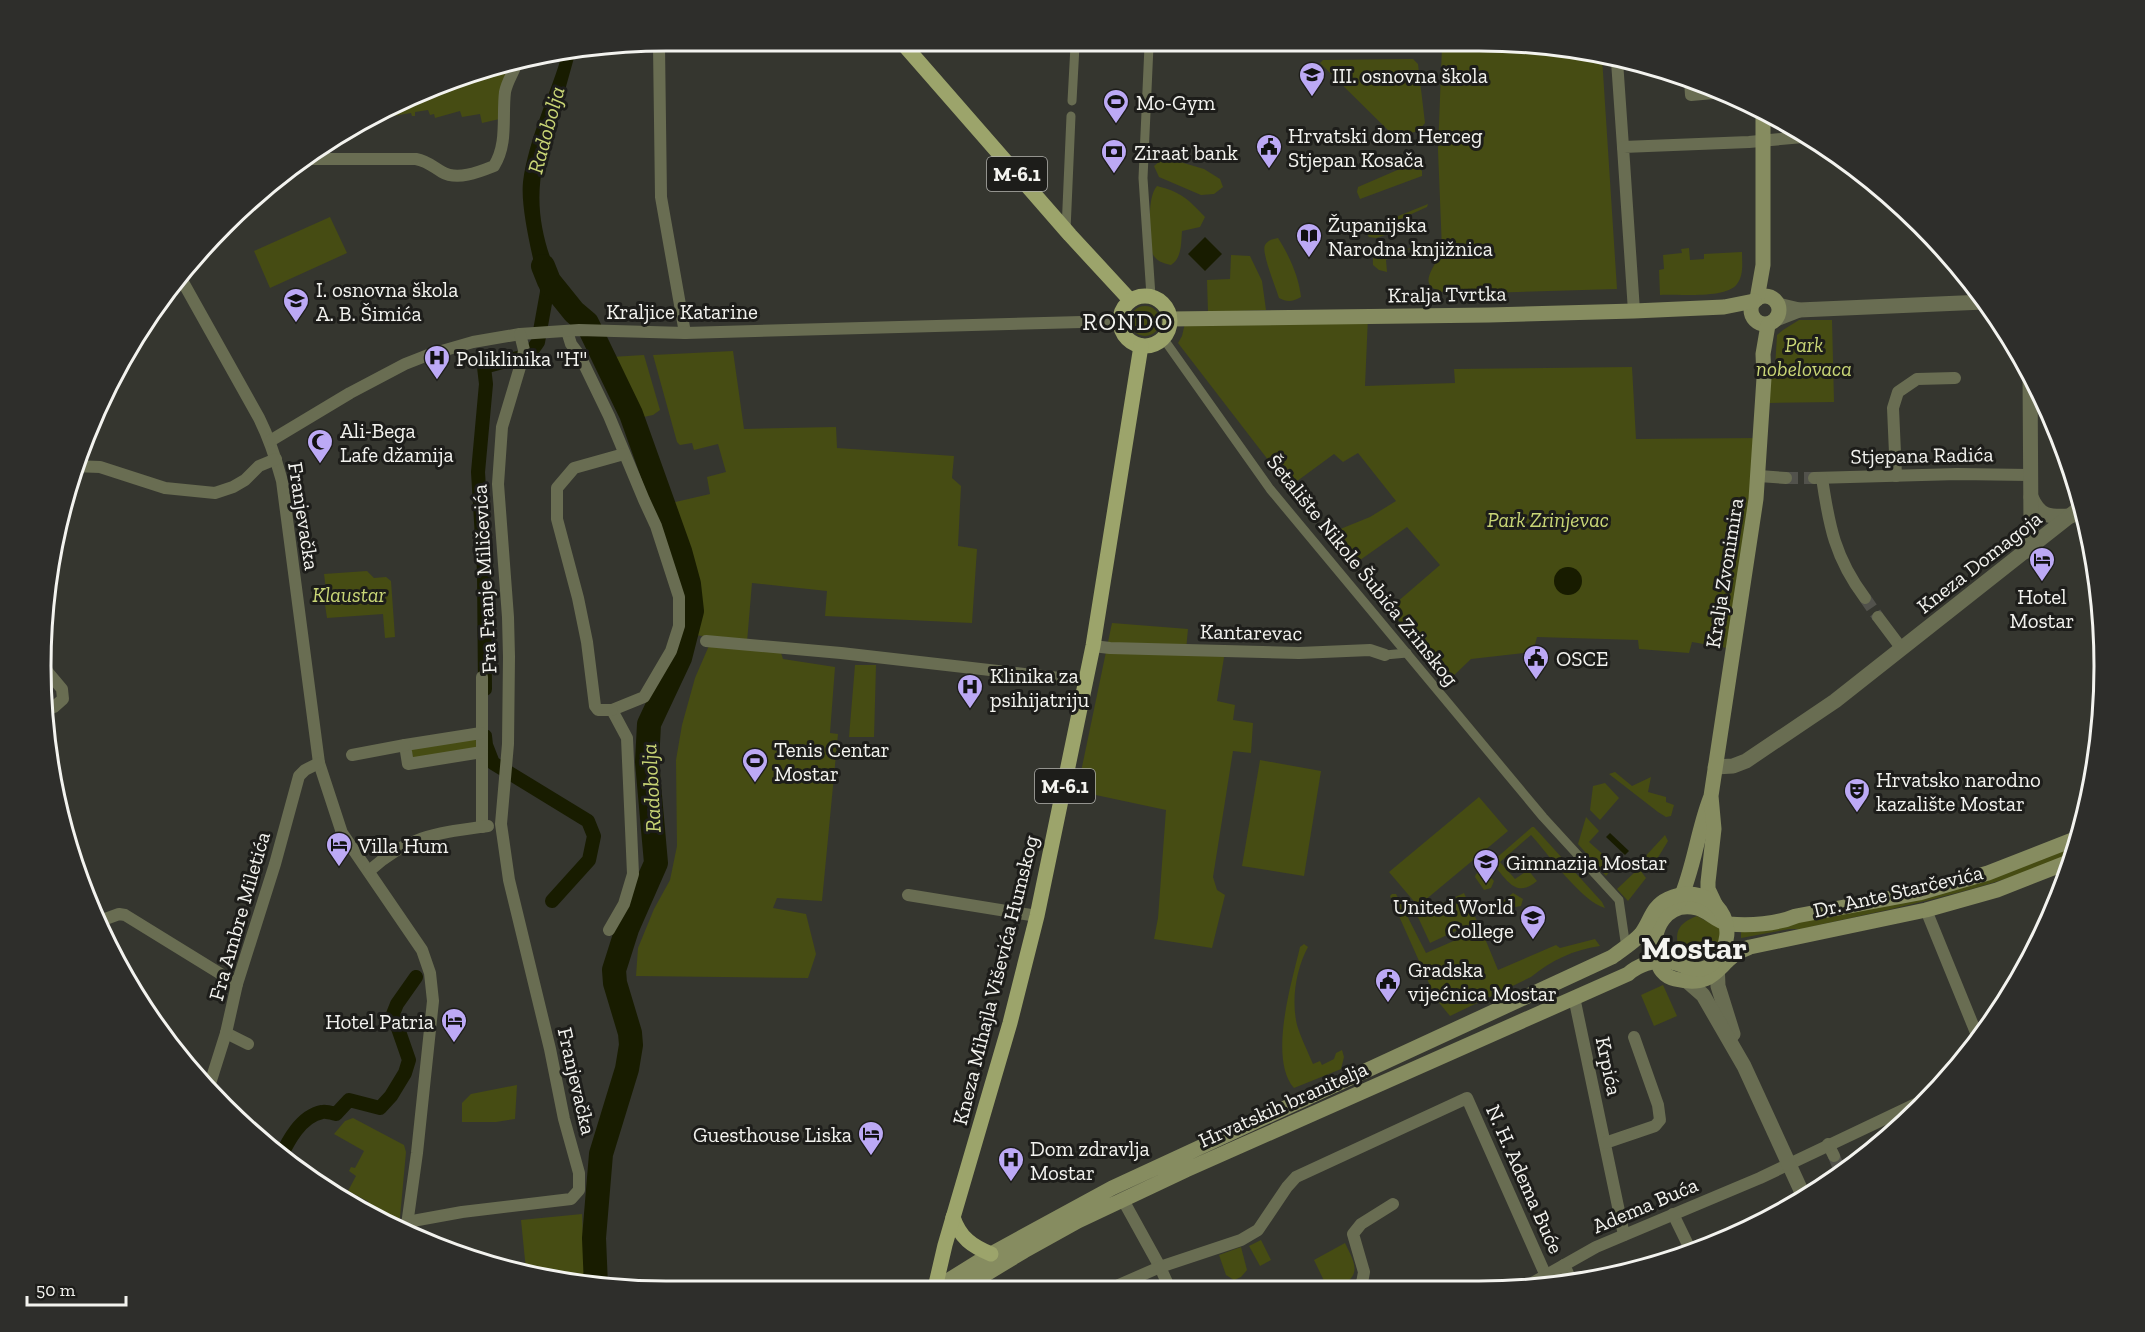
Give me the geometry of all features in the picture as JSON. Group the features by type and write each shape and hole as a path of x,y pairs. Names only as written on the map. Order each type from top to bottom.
{"main road":[{"name":"M-6.1","path":"909,51 1130,300"},
{"name":"Kralja Zvonimira","path":"1721,912 1708,889 1714,829 1711,796 1759,477 1764,378 1763,120"},
{"path":"1140,296 1151,296 1162,302 1169,313 1170,326 1163,338 1153,345 1141,346 1126,338 1119,321 1123,307 1130,300 1140,296"},
{"name":"Kralja Tvrtka","path":"1170,319 1634,311 1724,307 1764,310"},
{"name":"Kneza Mihajla Viševića Humskog","path":"938,1281 953,1217 1010,1023 1037,916 1093,645 1141,346"},
{"name":"Kralja Zvonimira","path":"1680,902 1694,862 1701,822 1711,796"},
{"name":"Dr. Ante Starčevića","path":"1721,912 1775,922 1785,921 1796,916 1919,892 1988,873 2068,842"},
{"name":"Dr. Ante Starčevića","path":"1716,974 1740,950 1926,910 1997,890 2061,865"},
{"path":"947,1281 991,1254 1112,1188 1612,957 1630,953 1645,944 1665,916 1680,902 1695,894 1721,912"},
{"path":"1612,957 1642,933 1649,917 1667,899 1680,902 1688,907 1699,908 1718,921 1721,912"},
{"path":"1720,953 1721,912"},
{"name":"Dr. Ante Starčevića","path":"1660,967 1666,961 1698,970 1708,966 1733,943 1791,932 1802,935"},
{"path":"1655,933 1654,946 1660,967 1671,978 1702,981 1716,974"},
{"name":"Hrvatskih branitelja","path":"974,1281 1031,1246 1220,1154 1628,974 1636,968 1660,967"},
{"path":"953,1217 957,1228 974,1248 991,1254"}],"street":[{"path":"659,51 661,197 685,333"},
{"path":"1072,101 1075,51"},
{"path":"1149,51 1143,178 1151,296"},
{"path":"1617,67 1634,311"},
{"path":"318,159 416,159 428,162 450,176 469,175 494,166 501,153 506,90 514,70"},
{"path":"1691,89 1691,95 1703,94"},
{"path":"1066,230 1071,116"},
{"path":"1623,147 1794,138"},
{"name":"Franjevačka","path":"185,284 233,369 270,441 276,459 282,481 319,763 342,833 422,950 430,973 433,1001 417,1153 407,1223"},
{"path":"1764,310 1974,302"},
{"name":"Kraljice Katarine","path":"270,441 405,364 473,342 522,334 573,330 685,333 1119,321"},
{"path":"573,330 571,344 580,356 609,416 656,526 679,597 679,626 671,651 644,697 612,710 598,710 578,598 557,519 557,488 574,468 624,454"},
{"name":"Fra Franje Miličevića","path":"501,824 506,763 508,616 498,484 502,427 524,350 522,334"},
{"name":"Šetalište Nikole Šubića Zrinskog","path":"1163,338 1270,489 1544,817 1619,900 1625,941"},
{"path":"1896,476 1893,408 1898,392 1917,379 1955,378"},
{"path":"2028,551 2031,530 2030,392"},
{"path":"85,466 100,467 165,488 215,493 233,487 245,480 259,466 276,459"},
{"name":"Stjepana Radića","path":"1865,598 1851,580 1840,560 1818,478 2030,475"},
{"path":"1759,477 1786,478"},
{"path":"2031,497 2037,510 2044,514 2074,512"},
{"name":"Kneza Domagoja","path":"1715,767 1740,764 1753,757 1835,701 2074,513"},
{"path":"1878,617 1902,649"},
{"path":"706,641 841,653 1086,681"},
{"name":"Kantarevac","path":"1093,645 1120,648 1299,653 1370,650 1385,655 1407,653"},
{"path":"51,676 62,689 63,699 52,707"},
{"path":"482,677 482,827"},
{"path":"609,930 624,904 633,874 627,738 612,710"},
{"path":"352,754 481,733"},
{"path":"405,745 408,764 482,752"},
{"name":"Fra Ambre Miletića","path":"211,1079 299,776 319,763"},
{"path":"369,871 404,844 423,837 501,824"},
{"name":"Franjevačka","path":"411,1226 462,1212 571,1199 579,1190 579,1173 564,1119 550,1049 509,880 501,824"},
{"path":"908,895 1037,916"},
{"path":"1926,910 1975,1029"},
{"path":"106,919 119,914 125,915 237,984"},
{"path":"1720,953 1716,974 1721,998 1744,1066"},
{"path":"1687,981 1703,995 1744,1066 1800,1190"},
{"name":"Krpića","path":"1574,997 1624,1235"},
{"path":"226,1032 248,1044"},
{"name":"Krpića","path":"1605,1143 1655,1126 1660,1120 1658,1105 1634,1037"},
{"name":"N. H. Adema Buće","path":"1160,1267 1241,1240 1258,1230 1296,1177 1467,1098 1546,1276"},
{"name":"Adema Buća","path":"1543,1278 1596,1247 1760,1178 1788,1163 1831,1150 1902,1112"},
{"path":"1123,1200 1166,1281"},
{"path":"1362,1281 1364,1272 1353,1234 1361,1224 1393,1204"},
{"path":"1673,1214 1688,1244"},
{"path":"1564,1265 1569,1274"},
{"path":"1128,1281 1160,1267"}],"green space":[{"path":"1442,51 1519,52 1602,64 1617,289 1452,294 1433,288 1429,284 1430,272 1442,250 1438,150"},
{"path":"1413,59 1418,64 1425,123 1415,132 1401,134 1398,140 1320,63 1323,60"},
{"path":"510,71 504,118 482,123 480,114 462,117 460,111 435,118 434,114 430,115 428,110 415,112 415,116 411,113 393,116 431,98"},
{"path":"1170,159 1204,169 1220,179 1223,187 1214,194 1201,195 1159,177 1154,166 1160,161"},
{"path":"1409,165 1417,166 1422,171 1422,176 1360,199 1357,192 1358,187"},
{"path":"1157,186 1184,197 1205,217 1200,227 1182,231 1179,254 1171,265 1158,260 1151,250 1150,207"},
{"path":"1428,204 1427,207 1387,225 1385,235 1376,238 1369,237 1365,231 1366,229"},
{"path":"330,217 347,253 270,288 254,251"},
{"path":"1278,238 1293,266 1300,289 1301,297 1292,301 1279,298 1265,255 1266,243"},
{"path":"1383,246 1385,257 1416,246 1386,260 1387,272 1373,265 1375,254"},
{"path":"1689,248 1690,260 1704,259 1704,254 1742,252 1742,273 1737,284 1732,289 1713,294 1660,295 1659,270 1664,269 1663,255 1682,253 1681,249"},
{"path":"1231,255 1250,256 1262,281 1266,310 1208,312 1207,280 1230,279"},
{"name":"RONDO","path":"1145,306 1156,310 1160,321 1156,332 1145,336 1134,332 1130,321 1134,310"},
{"name":"Park Zrinjevac","path":"1368,317 1365,386 1455,383 1454,369 1632,367 1636,439 1761,438 1733,649 1692,642 1689,653 1639,649 1638,640 1537,637 1533,652 1471,659 1448,681 1389,609 1440,565 1407,527 1353,565 1328,534 1370,517 1396,501 1358,453 1343,462 1334,454 1289,487 1178,343 1185,323"},
{"name":"Park nobelovaca","path":"1799,320 1832,320 1834,402 1769,403 1771,376 1775,368 1777,335"},
{"path":"733,351 744,429 836,427 837,448 954,456 952,478 961,486 958,546 977,549 972,623 825,616 827,591 752,583 747,642 695,635 696,601 692,567 678,518 671,503 710,494 707,477 726,472 718,444 694,450 692,443 680,445 677,442 653,355"},
{"path":"644,355 660,410 653,415 639,418 611,357"},
{"name":"Klaustar","path":"367,571 374,578 386,577 391,581 395,637 385,638 383,614 327,618 325,605 328,605 324,574"},
{"path":"1112,623 1188,629 1186,650 1225,651 1217,701 1235,705 1233,720 1253,723 1251,753 1233,751 1213,877 1217,890 1225,895 1212,948 1154,939 1158,918 1166,810 1077,791"},
{"name":"Tenis Centar Mostar","path":"711,641 779,647 783,659 835,667 830,733 838,734 822,901 777,898 773,908 806,914 816,954 808,978 636,976 638,948 654,909 670,880 677,846 676,760 682,725 695,678"},
{"path":"855,665 876,665 874,737 849,737"},
{"path":"475,736 478,751 414,761 410,746"},
{"path":"1260,760 1321,771 1304,876 1242,866"},
{"path":"1615,772 1632,786 1651,777 1648,792 1666,797 1666,802 1674,805 1671,816 1666,817 1658,812 1609,774"},
{"path":"1605,783 1619,798 1600,820 1590,810 1593,786"},
{"path":"1479,797 1508,831 1418,906 1389,872"},
{"path":"1586,817 1599,831 1589,842 1615,865 1606,876 1578,844"},
{"path":"1532,827 1605,908 1596,904 1576,887 1531,835 1500,862 1515,879 1528,870 1537,881 1530,886 1518,888 1503,876 1493,864 1494,860"},
{"path":"1665,835 1668,841 1651,869 1642,860"},
{"path":"2066,848 2063,857 1974,888 1801,929 1741,938 1741,930 1787,925"},
{"path":"1484,870 1494,881 1491,888 1484,890 1475,877"},
{"path":"1640,870 1646,878 1628,901 1617,889"},
{"path":"1464,893 1477,921 1430,943 1417,915"},
{"path":"1513,893 1523,899 1521,906 1504,909 1503,901"},
{"path":"1396,894 1426,953 1481,929 1498,970 1556,945 1560,948 1595,939 1600,946 1563,957 1531,977 1450,1016 1436,999 1390,896"},
{"path":"1697,916 1725,931 1717,952 1702,955 1679,949 1677,937 1679,928"},
{"path":"1304,944 1308,947 1300,965 1294,1005 1297,1025 1313,1064 1320,1061 1322,1065 1334,1059 1336,1053 1342,1050 1344,1057 1341,1069 1294,1088 1286,1075 1282,1039 1292,980 1300,947"},
{"path":"1663,985 1677,1016 1654,1026 1641,995"},
{"path":"517,1085 515,1119 496,1122 462,1122 462,1103 471,1094"},
{"path":"353,1118 404,1145 406,1152 400,1220 348,1191 356,1176 349,1171 351,1167 355,1168 364,1151 334,1134 345,1121"},
{"path":"582,1214 585,1276 525,1264 521,1220"},
{"path":"1261,1240 1271,1260 1260,1266 1249,1246"},
{"path":"1345,1243 1353,1261 1354,1271 1348,1281 1324,1281 1314,1260"},
{"path":"1241,1247 1247,1270 1241,1277 1234,1280 1226,1275 1219,1255"}],"water":[{"path":"574,58 562,101 559,101 543,164 539,198 547,246 565,293 542,300 526,224 523,182 535,132 560,61"},
{"path":"1205,237 1222,254 1205,271 1188,254"},
{"path":"1568,567 1578,571 1582,581 1578,591 1568,595 1558,591 1554,581 1558,571"},
{"path":"1610,833 1629,851 1625,855 1606,837"}],"waterway":[{"name":"Radobolja","path":"543,266 549,281 574,312 587,323 631,414 680,551 689,584 692,611 680,658 649,724 647,762 656,863 627,929 614,970 615,983 630,1033 631,1045 627,1069 601,1154 594,1238 596,1277"},
{"name":"Radobolja","path":"485,689 484,571 478,472 486,384 484,367 529,355 538,342 549,281"},
{"name":"Radobolja","path":"485,736 493,763 588,821 594,836 589,860 552,901"},
{"name":"Radobolja","path":"285,1148 296,1130 314,1114 324,1112 336,1114 349,1100 380,1108 391,1096 405,1073 409,1060 393,1014 397,1004 416,977"}],"tunnel":[{"path":"1786,478 1814,478"},
{"path":"1865,598 1878,617"},
{"path":"1834,1156 1838,1165"}],"place":[{"name":"III. osnovna škola","path":"1312,98"},
{"name":"Mo-Gym","path":"1116,125"},
{"name":"Hrvatski dom Herceg Stjepan Kosača","path":"1269,170"},
{"name":"Ziraat bank","path":"1114,175"},
{"name":"Županijska Narodna knjižnica","path":"1309,259"},
{"name":"I. osnovna škola A. B. Šimića","path":"296,324"},
{"name":"Poliklinika \"H\"","path":"437,381"},
{"name":"Ali-Bega Lafe džamija","path":"320,465"},
{"name":"Hotel Mostar","path":"2042,583"},
{"name":"OSCE","path":"1536,681"},
{"name":"Klinika za psihijatriju","path":"970,710"},
{"name":"Tenis Centar Mostar","path":"755,784"},
{"name":"Hrvatsko narodno kazalište Mostar","path":"1857,814"},
{"name":"Villa Hum","path":"339,868"},
{"name":"Gimnazija Mostar","path":"1486,885"},
{"name":"United World College","path":"1533,941"},
{"name":"Gradska vijećnica Mostar","path":"1388,1004"},
{"name":"Hotel Patria","path":"454,1044"},
{"name":"Guesthouse Liska","path":"871,1157"},
{"name":"Dom zdravlja Mostar","path":"1011,1183"}],"district":[{"name":"RONDO","path":"1128,321"},
{"name":"Mostar","path":"1694,947"}]}
